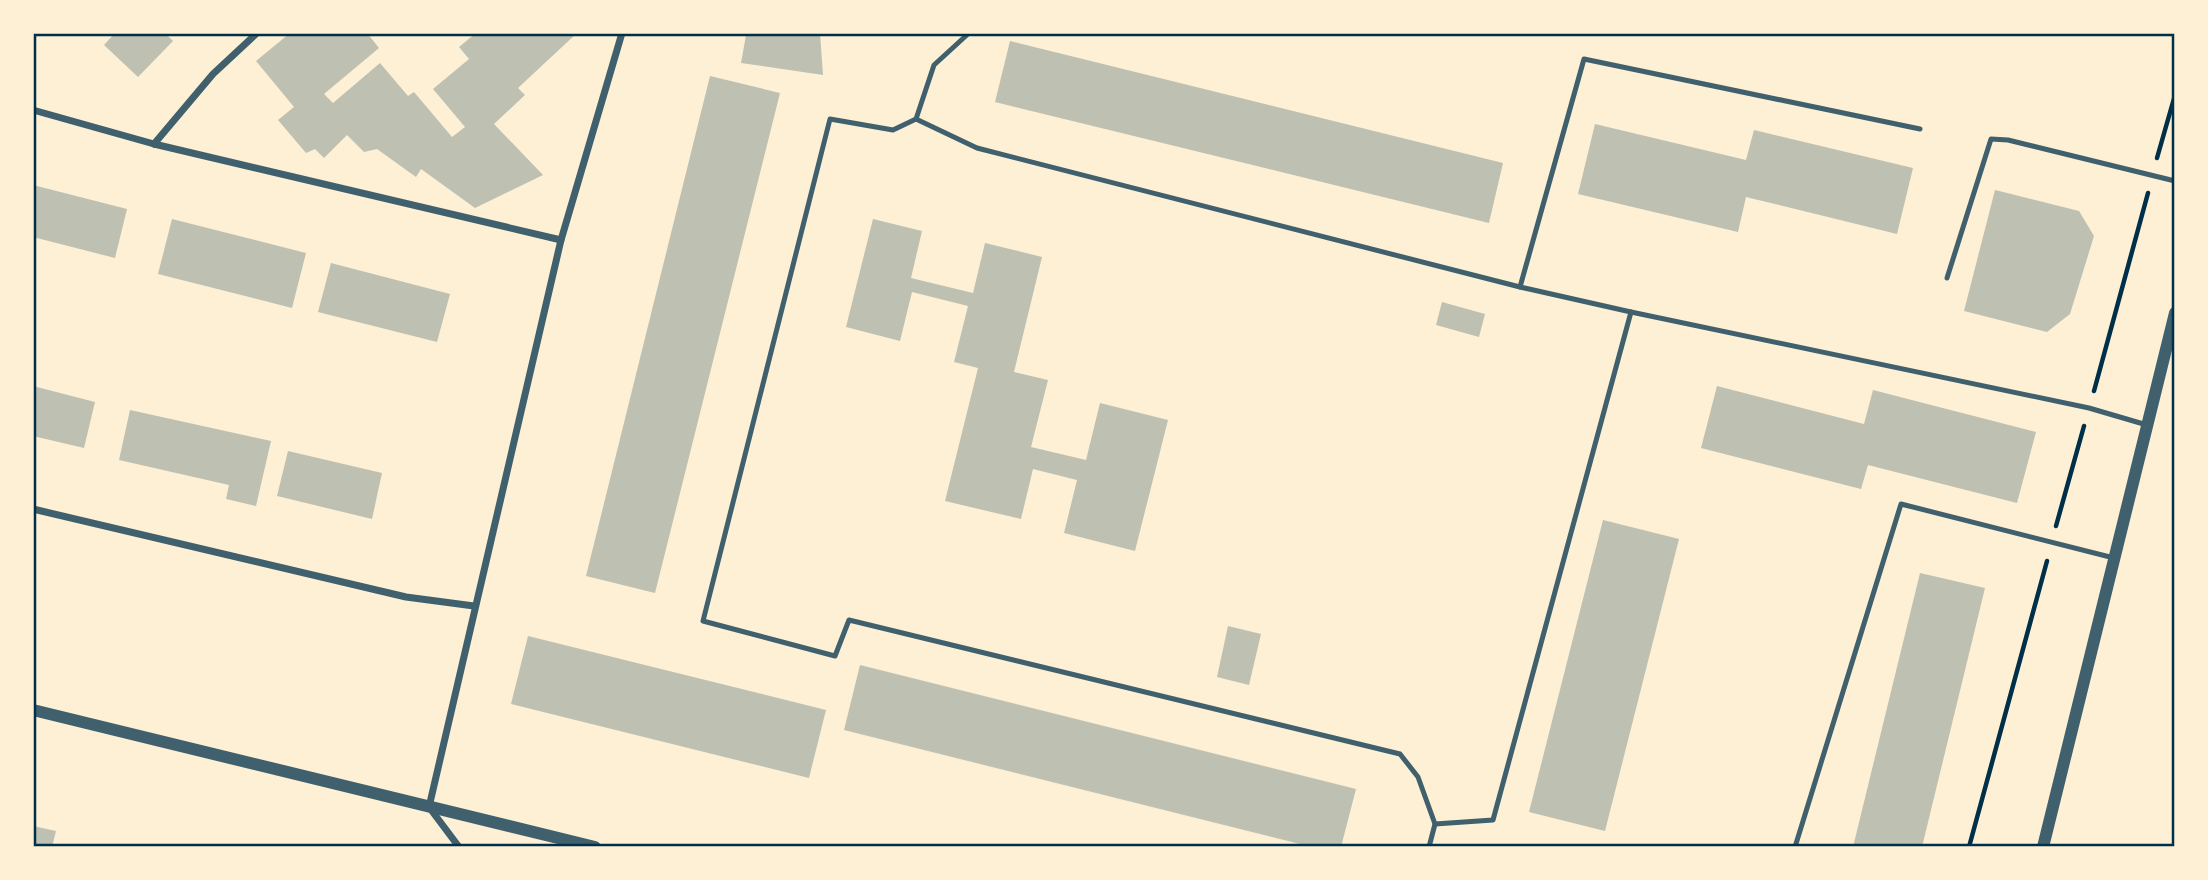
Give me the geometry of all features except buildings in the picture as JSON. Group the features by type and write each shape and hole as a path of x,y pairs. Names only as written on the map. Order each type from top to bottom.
{"street":[{"path":"154,144 213,74 257,33"},
{"path":"459,847 429,807 561,240 622,33"},
{"path":"33,110 154,144 561,240"},
{"path":"2043,847 2175,313"},
{"path":"33,509 406,597 474,607"},
{"path":"33,710 595,847"}],"lane":[{"path":"969,33 934,65 916,119 893,130 830,120 703,621 835,656 849,620 1399,754 1418,777 1435,824 1429,847"},
{"path":"1520,287 1584,59 1920,129"},
{"path":"916,119 977,148 1520,287 2089,408 2147,425"},
{"path":"1947,278 1991,139 2008,140 2175,181"},
{"path":"1435,824 1493,820 1632,312"},
{"path":"1795,847 1901,504 2114,558"}],"path":[{"path":"1969,847 2175,95"}]}
